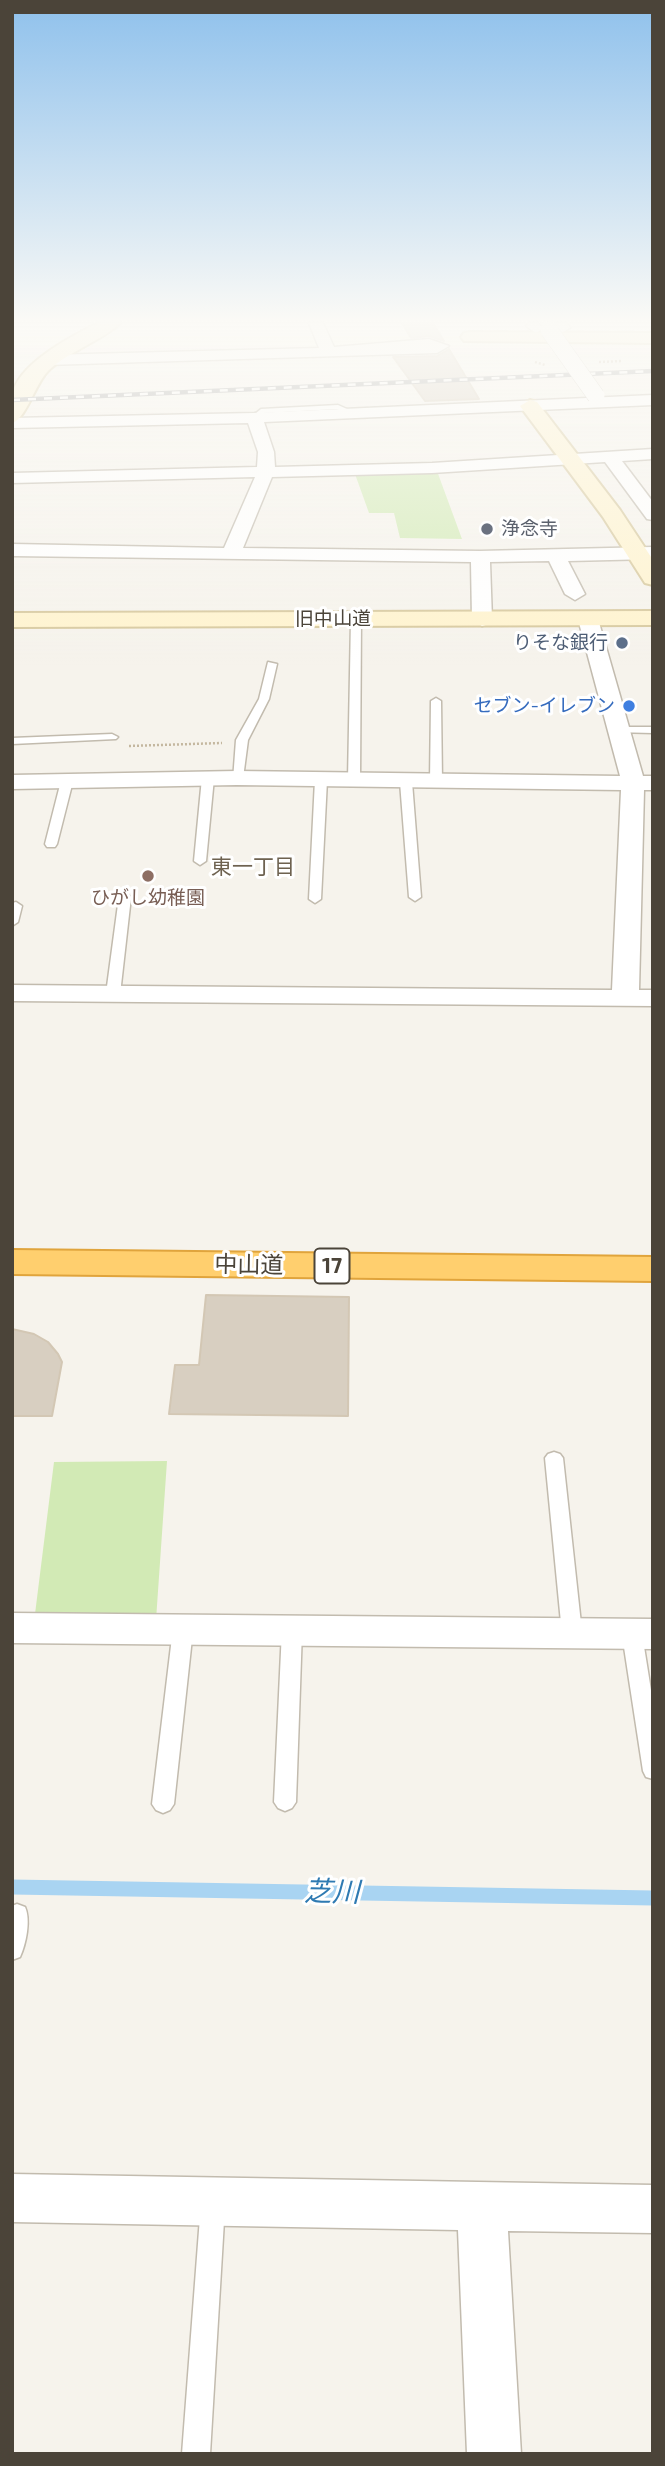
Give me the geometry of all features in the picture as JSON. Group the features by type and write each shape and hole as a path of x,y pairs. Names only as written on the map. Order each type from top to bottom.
{"highway":[{"name":"中山道","path":"12,1241 653,1246"},
{"name":"中山道","path":"12,1262 653,1269"}],"main road":[{"path":"555,438 612,515 646,554 653,578"},
{"name":"旧中山道","path":"12,620 653,618"}],"street":[{"path":"232,551 265,472 266,452 261,438"},
{"path":"12,478 573,461 653,454"},
{"path":"611,458 630,479 652,514"},
{"path":"587,482 653,478"},
{"path":"612,515 652,514"},
{"path":"12,550 304,552 480,557 646,554"},
{"path":"556,556 575,594"},
{"path":"480,557 482,620"},
{"path":"588,619 617,730 643,783 625,998"},
{"path":"12,782 237,778 643,783"},
{"path":"12,993 653,998"},
{"path":"12,1628 642,1634"},
{"path":"12,2198 653,2209"},
{"path":"482,2206 494,2454"}],"lane":[{"path":"354,780 356,619"},
{"path":"237,778 241,743 264,699 272,664"},
{"path":"436,701 436,782"},
{"path":"617,730 653,730"},
{"path":"12,741 112,737"},
{"path":"200,861 208,778"},
{"path":"315,899 321,780"},
{"path":"51,845 67,781"},
{"path":"406,782 415,897"},
{"path":"113,994 125,897"},
{"path":"12,922 16,906"},
{"path":"554,1458 572,1633"},
{"path":"163,1804 183,1629"},
{"path":"285,1802 292,1630"},
{"path":"642,1634 653,1771"},
{"path":"12,1950 17,1914"},
{"path":"196,2454 213,2201"}],"path":[{"path":"112,737 114,746 241,743"}],"green space":[{"path":"437,471 462,539 400,538 394,513 369,513 355,474"},
{"path":"167,1461 156,1620 34,1622 54,1462"}],"building":[{"path":"206,1295 349,1297 348,1416 169,1414 175,1365 199,1365"},
{"path":"12,1329 34,1334 48,1342 62,1362 52,1416 12,1416"}],"waterway":[{"name":"芝川","path":"12,1887 653,1898"}],"place":[{"name":"浄念寺","path":"487,529"},
{"name":"りそな銀行","path":"622,643"},
{"name":"セブン-イレブン","path":"629,706"},
{"name":"ひがし幼稚園","path":"148,876"}],"district":[{"name":"東一丁目","path":"253,867"}]}
